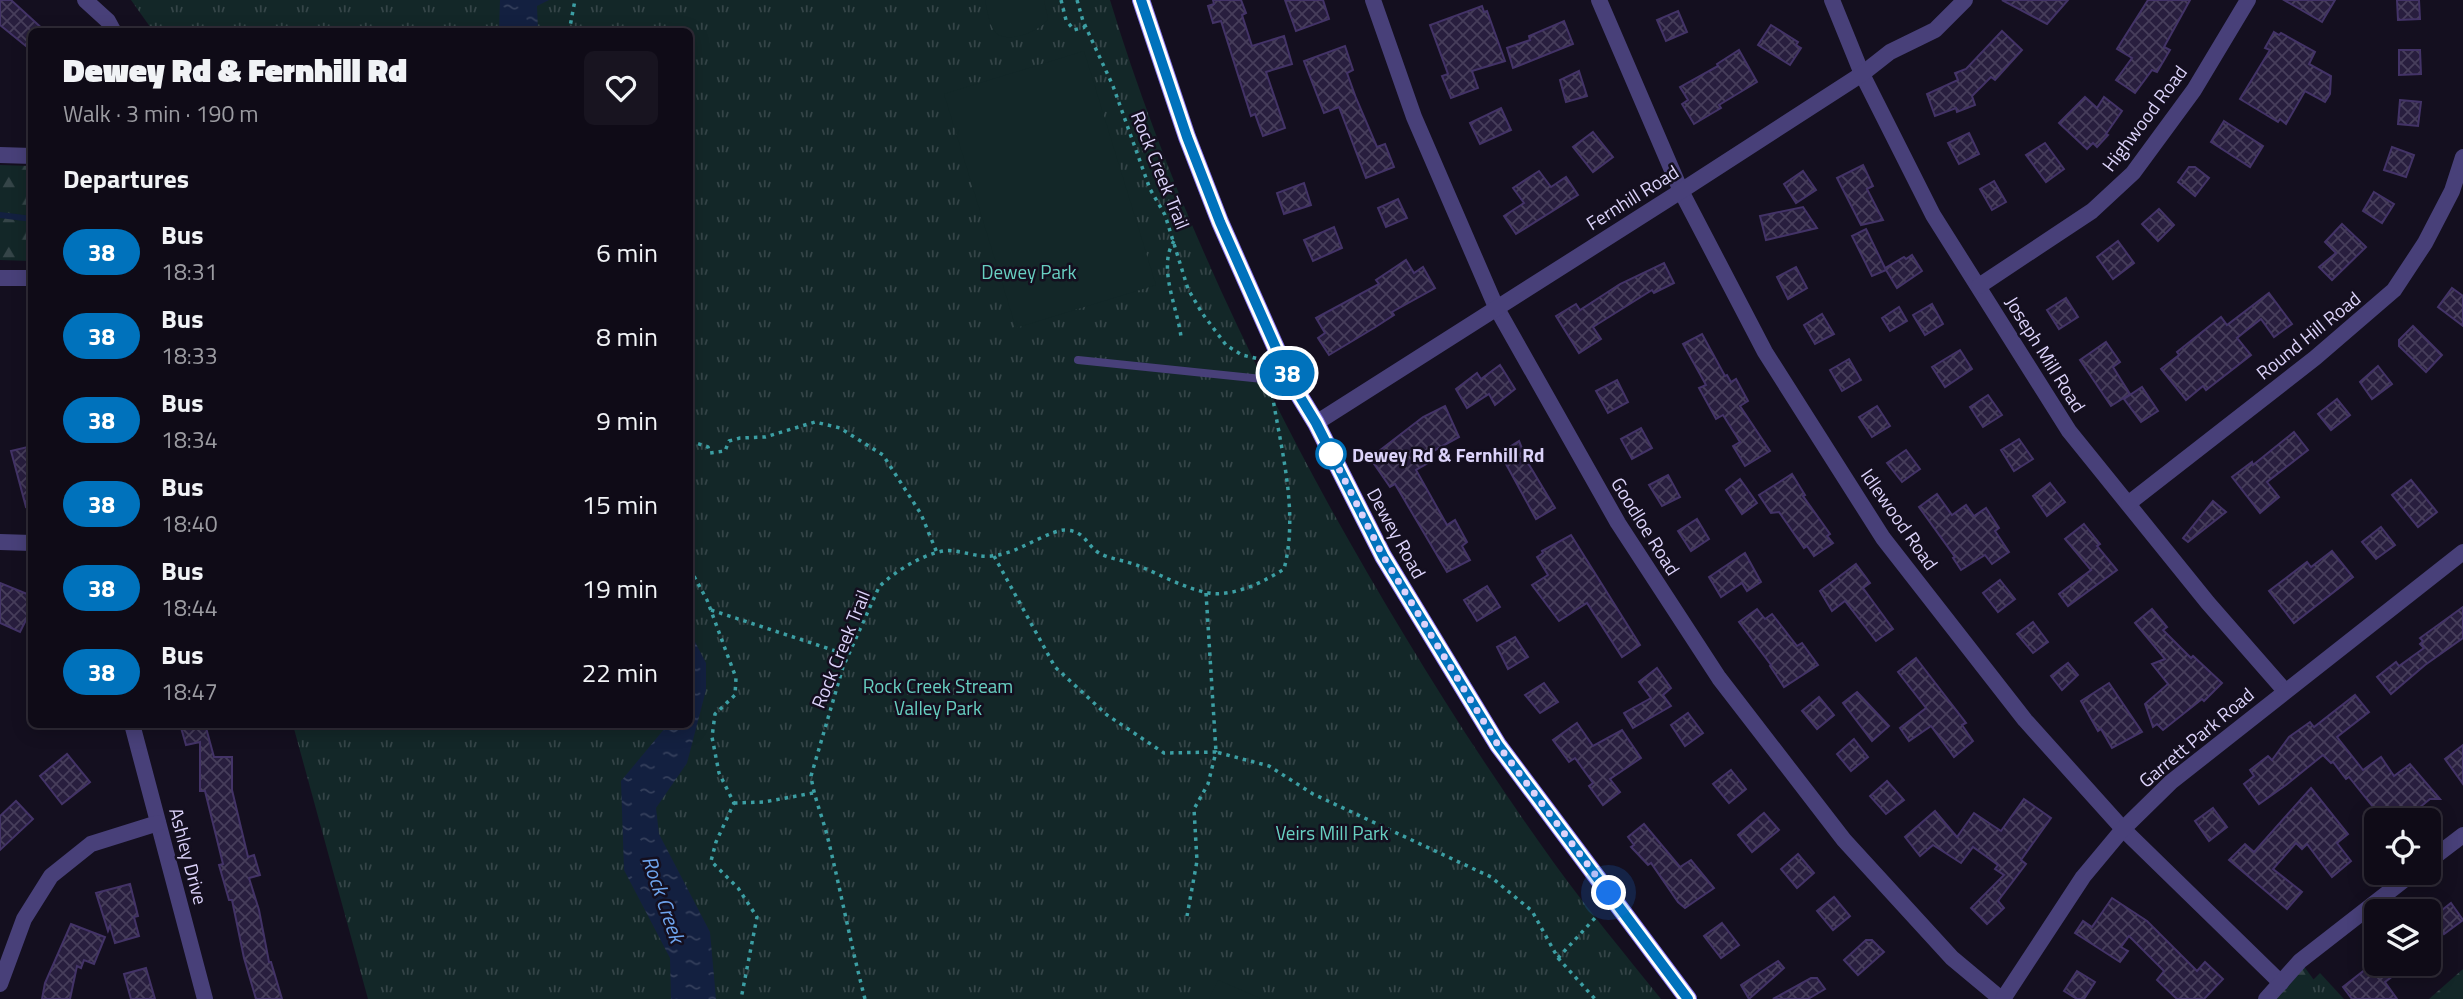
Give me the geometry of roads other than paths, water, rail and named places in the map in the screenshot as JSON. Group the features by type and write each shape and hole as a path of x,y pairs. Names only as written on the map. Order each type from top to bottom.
{"street":[{"path":"85,0 112,28"},
{"name":"Dewey Road","path":"1141,0 1187,137 1220,222 1291,382 1316,423 1383,556 1498,745 1688,999"},
{"name":"Goodloe Road","path":"1373,0 1414,117 1496,307 1618,523 1719,678 1844,840 1952,958 2002,999"},
{"name":"Idlewood Road","path":"1599,0 1681,191 1766,352 1883,538 2025,720 2123,829 2281,983"},
{"name":"Joseph Mill Road","path":"1832,0 1862,74 1933,215 2069,430 2208,603 2285,691"},
{"name":"Fernhill Road","path":"1316,423 1681,191 1862,74 1891,52 1935,30 1965,0"},
{"name":"Highwood Road","path":"1979,286 2092,211 2133,173 2194,90 2248,0"},
{"path":"0,155 28,156"},
{"name":"Round Hill Road","path":"2129,503 2315,358 2394,290 2425,243 2452,191 2463,157"},
{"path":"0,278 28,278"},
{"path":"0,542 28,543"},
{"name":"Garrett Park Road","path":"2002,999 2083,877 2123,829 2171,782 2463,552"},
{"name":"Ashley Drive","path":"133,728 205,999"},
{"path":"0,984 24,919 51,876 91,844 158,822"},
{"path":"2441,852 2463,835"},
{"path":"2266,999 2300,961 2398,885"}],"lane":[{"path":"1078,360 1291,382"}],"water":[{"path":"500,0 549,0 537,6 538,28 499,28"},
{"name":"Rock Creek","path":"694,640 706,663 706,690 687,763 656,808 659,834 710,932 716,999 671,999 670,958 624,870 621,781 665,728 693,728"}],"waterway":[{"path":"0,215 28,218"}],"place":[{"name":"Dewey Rd & Fernhill Rd","path":"1331,454"}],"park label":[{"name":"Dewey Park","path":"1029,271"},
{"name":"Rock Creek Stream Valley Park","path":"938,696"},
{"name":"Veirs Mill Park","path":"1332,832"}]}
